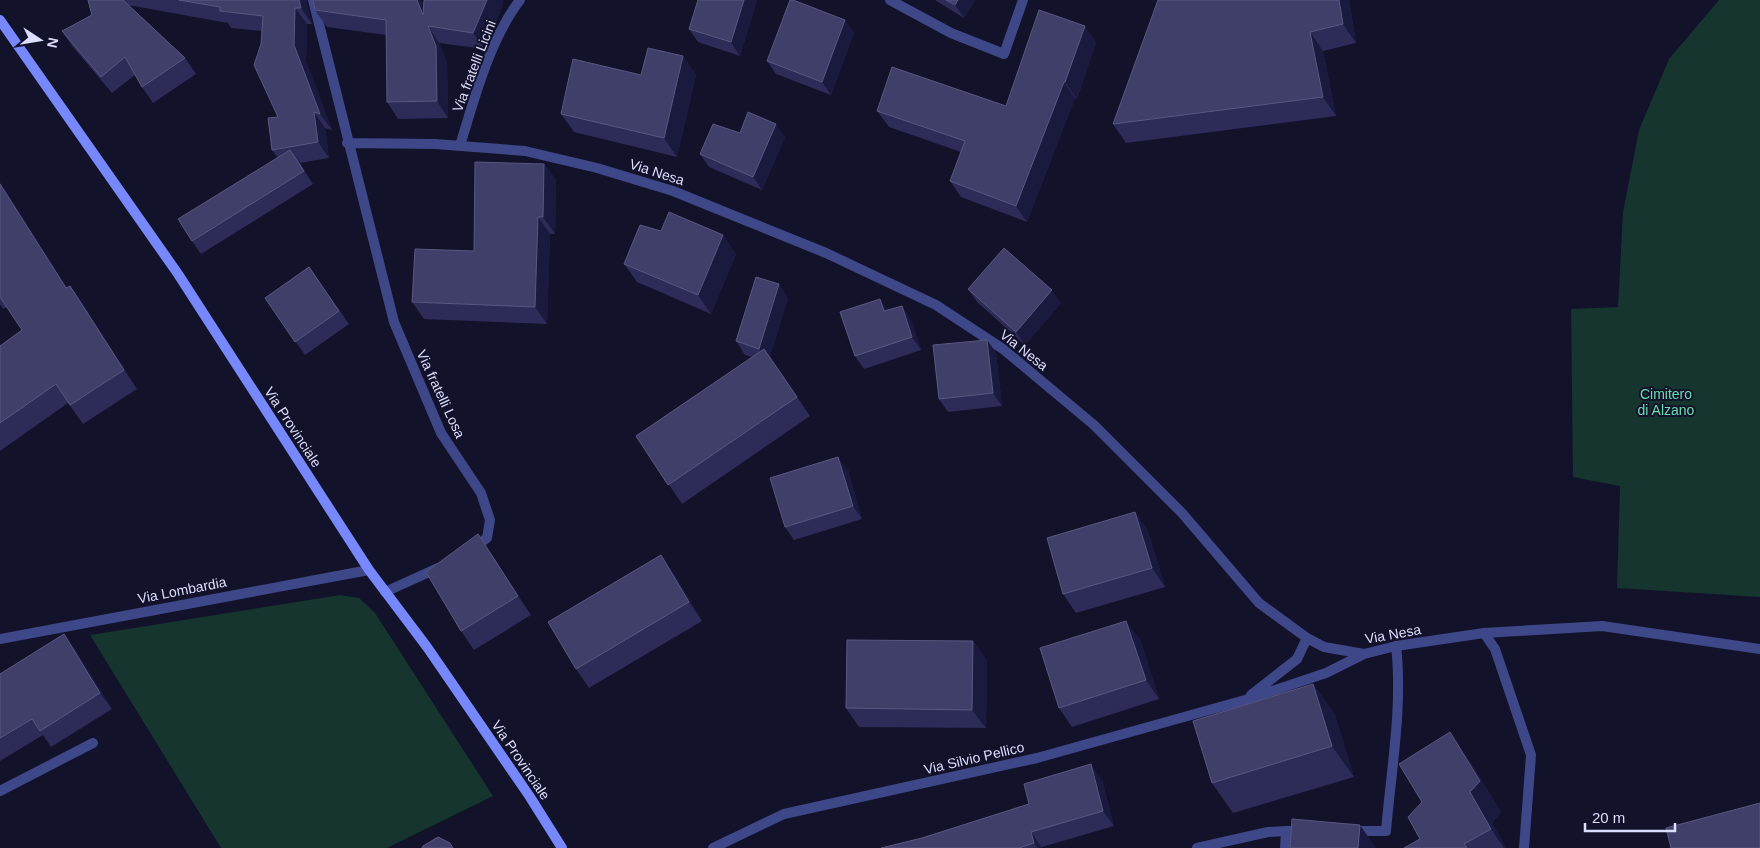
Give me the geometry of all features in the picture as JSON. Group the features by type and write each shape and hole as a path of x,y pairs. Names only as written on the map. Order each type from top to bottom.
{"street":[{"path":"313,0 347,143"},
{"name":"Via fratelli Licini","path":"460,146 488,62 508,16 520,0"},
{"path":"890,0 951,33 1004,54 1023,0"},
{"name":"Via Provinciale","path":"0,20 178,274 369,570 427,647 520,781 562,848"},
{"name":"Via Nesa","path":"347,143 460,146 525,151 597,168 673,191 826,253 936,304 1003,349 1094,425 1182,513 1259,603 1308,638 1324,647 1364,654 1396,646 1484,634 1602,626 1760,649"},
{"name":"Via fratelli Losa","path":"347,143 394,322 441,433 481,493 490,520 487,538 461,555"},
{"path":"385,592 448,562"},
{"name":"Via Lombardia","path":"0,638 369,570"},
{"path":"1484,634 1495,650 1531,755 1524,848"},
{"name":"Via Silvio Pellico","path":"1244,700 1298,659 1308,638"},
{"path":"1346,831 1386,831 1398,698 1399,665 1396,646"},
{"name":"Via Silvio Pellico","path":"713,848 784,814 1037,758 1244,700 1326,673 1364,654"},
{"path":"0,791 93,744"},
{"path":"1285,848 1286,831"},
{"path":"1197,848 1268,832 1316,831"}],"green space":[{"name":"Cimitero di Alzano","path":"1719,0 1760,0 1760,597 1617,588 1620,486 1573,477 1571,309 1618,307 1623,212 1639,130 1669,59"},
{"path":"340,595 359,598 375,613 493,796 387,848 221,848 90,635"}],"building":[{"path":"88,0 123,0 185,58 142,87 125,57 101,77 62,31 92,15"},
{"path":"179,0 299,0 301,8 295,8 294,45 320,114 314,112 318,142 272,150 268,118 278,117 254,65 261,44 263,16 220,11 220,7"},
{"path":"313,0 417,0 423,15 424,0 487,0 473,33 428,26 436,46 437,101 387,102 386,20 315,10"},
{"path":"698,0 744,0 731,42 689,29"},
{"path":"790,0 845,20 822,82 767,61"},
{"path":"946,0 958,0 955,5"},
{"path":"1158,0 1339,0 1343,24 1310,32 1323,97 1113,124"},
{"path":"1039,10 1085,26 1016,206 950,181 965,141 877,111 892,67 1006,106"},
{"path":"648,48 683,56 664,138 561,114 573,59 641,75"},
{"path":"748,112 776,124 753,177 700,154 713,124 740,133"},
{"path":"290,150 304,171 192,241 178,219"},
{"path":"475,162 544,164 543,217 538,217 535,307 412,302 415,249 474,251"},
{"path":"0,184 66,288 70,286 124,370 70,405 56,384 0,423 0,346 22,330 0,297"},
{"path":"669,212 723,235 698,295 624,264 640,225 661,231"},
{"path":"1004,248 1052,290 1016,332 968,289"},
{"path":"309,267 339,311 295,342 265,298"},
{"path":"756,277 779,284 759,349 736,341"},
{"path":"880,299 884,311 902,306 912,337 855,356 840,312"},
{"path":"987,340 993,393 939,399 933,345"},
{"path":"764,349 797,397 668,485 636,436"},
{"path":"838,457 853,506 785,527 770,478"},
{"path":"1135,512 1152,568 1063,594 1047,538"},
{"path":"478,534 518,596 461,631 426,572"},
{"path":"661,555 689,602 576,669 548,622"},
{"path":"1126,621 1146,680 1059,708 1040,648"},
{"path":"64,634 100,693 40,731 32,719 0,738 0,674"},
{"path":"847,640 973,641 972,710 846,708"},
{"path":"1313,684 1332,746 1212,783 1193,721"},
{"path":"1450,732 1480,781 1470,792 1491,829 1464,844 1467,848 1404,848 1420,839 1408,817 1422,802 1399,764"},
{"path":"1091,764 1103,811 1031,832 1034,843 1019,848 881,848 922,838 1029,804 1024,784"},
{"path":"1760,803 1760,848 1671,848 1666,828"},
{"path":"1292,819 1360,825 1358,848 1290,848"},
{"path":"438,837 450,843 453,848 422,848 423,846"}]}
